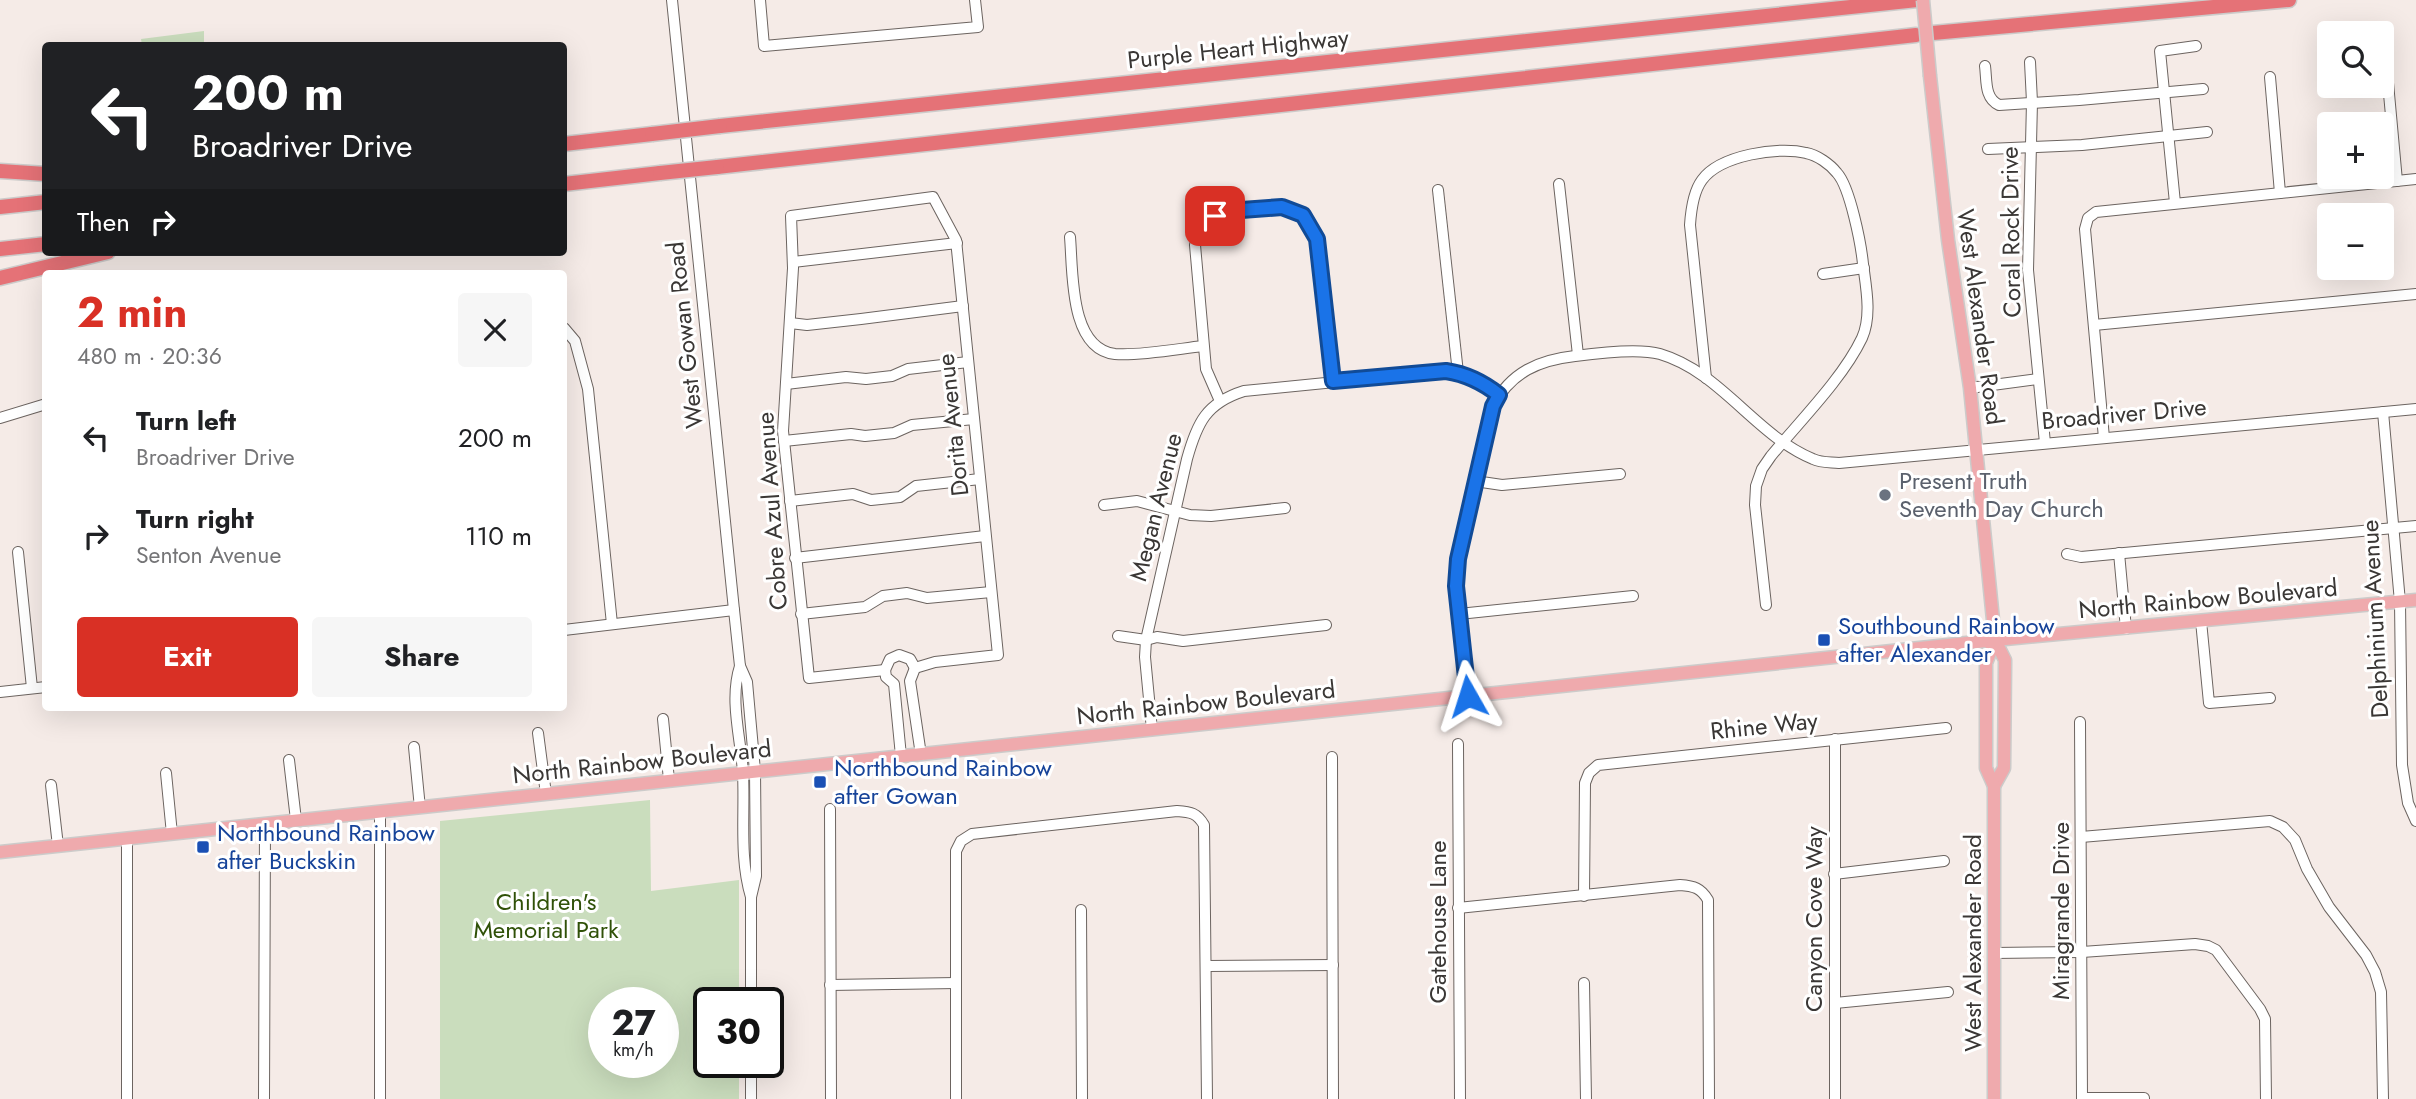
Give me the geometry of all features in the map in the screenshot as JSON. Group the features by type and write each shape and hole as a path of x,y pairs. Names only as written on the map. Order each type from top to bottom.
{"highway":[{"name":"Purple Heart Highway","path":"567,144 1917,0"},
{"path":"1933,33 2289,0"},
{"path":"567,184 1916,35"},
{"path":"0,171 42,174"},
{"path":"0,207 42,202"},
{"path":"0,249 42,244"},
{"path":"0,278 91,256"}],"main road":[{"name":"West Alexander Road","path":"1923,0 1948,240 1970,388 1995,640 2005,660 2004,768 1994,786"},
{"name":"North Rainbow Boulevard","path":"0,852 1995,640 2416,600"},
{"name":"West Alexander Road","path":"1994,1099 1994,786 1986,768 1986,663 1995,640"}],"street":[{"name":"West Gowan Road","path":"672,0 740,666 747,682 749,771 756,876 751,897 751,987"},
{"path":"760,0 764,46 978,27 975,0"},
{"path":"2175,203 2160,51 2196,46"},
{"name":"Coral Rock Drive","path":"2030,62 2032,102 2028,270 2045,443"},
{"path":"1985,66 1988,95 1992,102 1999,105 2203,89"},
{"path":"2270,77 2280,193"},
{"path":"2389,98 2397,181"},
{"path":"1988,149 2031,148 2207,132"},
{"path":"1706,378 1690,225 1692,205 1702,181 1710,171 1746,155 1785,151 1807,153 1822,160 1837,172 1844,183 1862,250 1867,314 1863,336 1846,365 1762,469 1756,486 1755,505 1766,605"},
{"path":"2104,438 2085,229 2088,218 2101,210 2416,179"},
{"path":"1559,184 1578,355"},
{"path":"1438,190 1458,373"},
{"name":"Cobre Azul Avenue","path":"885,670 808,678 784,441 793,262 791,216 933,197"},
{"name":"Dorita Avenue","path":"915,668 935,662 998,655 957,243 933,197"},
{"path":"1333,381 1317,239 1303,215 1282,207 1228,211 1215,216 1206,225 1195,245 1206,369 1220,401 1244,391 1446,371 1458,373 1499,395 1493,406 1458,559 1456,586 1468,696"},
{"path":"1070,237 1081,328 1097,347 1118,354 1203,346"},
{"path":"793,262 957,243"},
{"path":"1824,274 1864,268"},
{"path":"2094,325 2416,294"},
{"path":"790,323 807,325 848,321 963,306"},
{"path":"567,331 575,341 588,389 612,624"},
{"name":"Broadriver Drive","path":"1499,395 1524,370 1549,359 1617,352 1658,353 1685,364 1706,378 1783,441 1814,460 1839,463 2416,409"},
{"path":"786,384 846,377 866,379 891,376 908,369 968,362"},
{"path":"1970,388 2038,379"},
{"name":"Megan Avenue","path":"1152,730 1145,657 1146,640 1195,433 1200,421 1220,401"},
{"path":"0,418 42,405"},
{"name":"Delphinium Avenue","path":"2383,412 2400,602 2402,765 2408,803 2416,821"},
{"path":"784,441 851,434 865,436 894,433 912,425 974,419"},
{"path":"1475,481 1502,485 1620,474"},
{"path":"790,501 853,495 871,500 900,497 916,486 980,479"},
{"path":"1104,505 1137,502 1211,516 1285,508"},
{"path":"2067,554 2081,557 2416,526"},
{"path":"795,558 985,536"},
{"path":"18,552 32,688"},
{"path":"2119,553 2126,629"},
{"path":"801,614 865,607 883,596 907,593 927,598 991,592"},
{"path":"1459,614 1633,596"},
{"path":"567,630 734,610"},
{"path":"2201,621 2209,703 2270,698"},
{"path":"1118,636 1182,641 1326,625"},
{"path":"901,756 894,684 885,670 890,659 900,655 910,659 915,668 910,681 921,755"},
{"path":"0,692 42,687"},
{"path":"663,719 669,780"},
{"name":"Miragrande Drive","path":"2080,722 2082,1098"},
{"name":"Rhine Way","path":"1584,896 1585,783 1589,773 1598,765 1946,727"},
{"path":"538,733 546,794"},
{"name":"Canyon Cove Way","path":"1835,739 1835,1099"},
{"name":"Gatehouse Lane","path":"1458,744 1460,1099"},
{"path":"414,747 420,808"},
{"path":"1332,757 1333,1099"},
{"path":"289,760 296,820"},
{"path":"166,773 172,834"},
{"path":"51,785 58,846"},
{"path":"830,809 831,1099"},
{"path":"380,811 380,1099"},
{"path":"956,1099 956,851 961,841 972,834 1177,811 1191,812 1199,817 1204,825 1207,1099"},
{"path":"2081,837 2270,821 2283,827 2295,840 2307,869 2329,907 2367,955 2375,972 2381,992 2383,1099"},
{"path":"264,1099 265,824"},
{"path":"127,839 127,1099"},
{"path":"1834,874 1944,861"},
{"path":"1458,908 1680,885 1702,890 1708,900 1709,1099"},
{"path":"1081,910 1082,1099"},
{"path":"1994,953 2082,953 2195,944 2216,950 2265,1019 2266,1099"},
{"path":"1206,966 1333,965"},
{"path":"831,985 956,983"},
{"path":"1584,984 1586,1099"},
{"path":"1835,1003 1948,992"},
{"path":"751,1078 751,1099"},
{"path":"2082,1098 2144,1098"}],"green space":[{"path":"204,31 204,42 142,42 141,39"},
{"name":"Children's Memorial Park","path":"650,800 651,891 739,880 739,987 693,987 693,1078 739,1078 739,1099 440,1099 440,821"}],"place":[{"name":"Present Truth Seventh Day Church","path":"1885,495"},
{"name":"Southbound Rainbow after Alexander","path":"1824,640"},
{"name":"Northbound Rainbow after Gowan","path":"820,782"},
{"name":"Northbound Rainbow after Buckskin","path":"203,847"}],"route":[{"path":"1215,216 1228,211 1282,207 1303,215 1317,239 1333,381 1446,371 1458,373 1499,395 1493,406 1458,559 1456,586 1468,696"}]}
